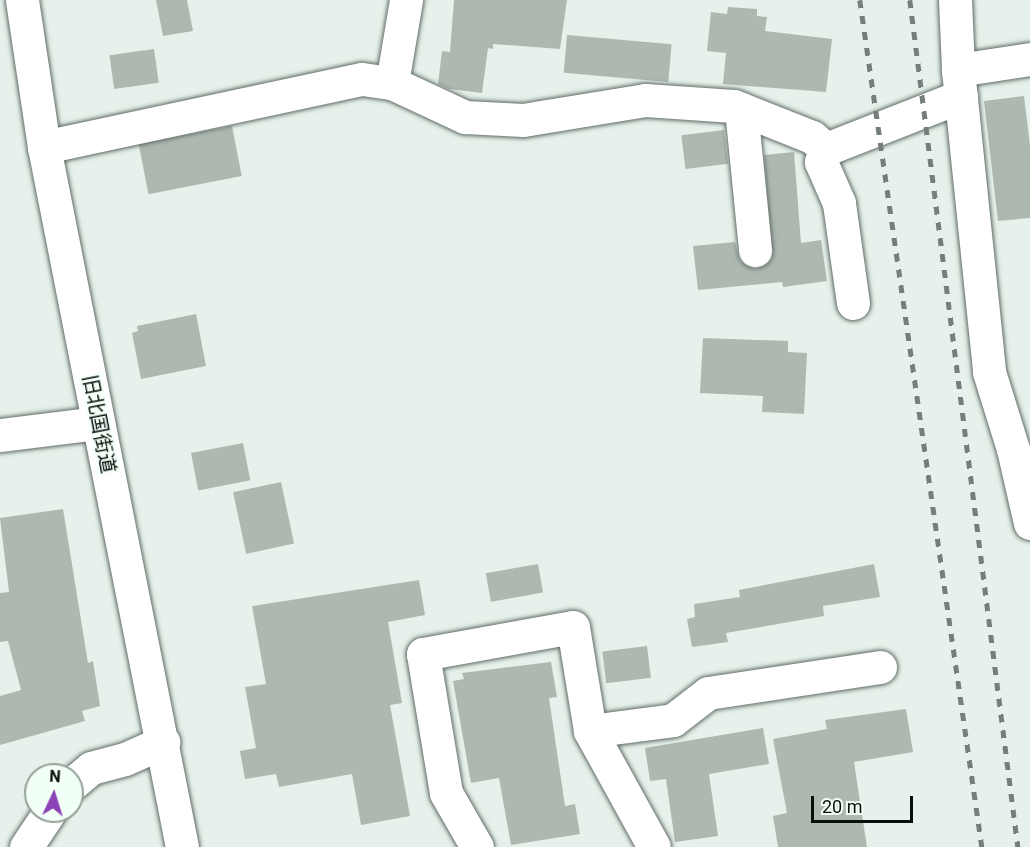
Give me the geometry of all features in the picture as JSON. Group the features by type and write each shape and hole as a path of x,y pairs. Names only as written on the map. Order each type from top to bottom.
{"street":[{"name":"旧北国街道","path":"22,0 44,147 182,847"},
{"path":"392,82 406,0"},
{"path":"955,0 959,83 989,372 1013,448 1030,523"},
{"path":"853,303 839,203 821,162 826,149 959,83 1030,59"},
{"path":"44,147 362,79 392,82 465,117 523,120 645,100 741,109 812,137 826,149"},
{"path":"741,109 755,250"},
{"path":"0,435 98,423"},
{"path":"477,847 446,793 423,654 573,627 590,731 654,847"},
{"path":"590,731 673,720 708,693 880,667"},
{"path":"84,774 91,768 125,759 163,742"},
{"path":"26,847 42,823"}],"building":[{"path":"156,0 187,0 193,31 163,36"},
{"path":"454,0 567,0 560,49 493,44 493,49 488,48 482,93 449,89 438,84 442,51 450,52"},
{"path":"728,7 757,9 757,16 767,17 765,31 832,39 826,92 723,84 726,53 707,51 711,12 727,14"},
{"path":"567,35 672,44 668,82 564,73"},
{"path":"154,49 159,83 114,89 109,55"},
{"path":"1024,96 1030,146 1030,218 998,221 984,101"},
{"path":"232,126 242,176 148,194 139,144"},
{"path":"724,130 728,164 685,169 681,135"},
{"path":"794,152 801,243 821,240 827,281 783,287 782,282 698,290 693,246 735,242 740,261 756,269 772,258 764,155"},
{"path":"196,314 206,366 141,379 132,333 138,331 137,326"},
{"path":"703,338 788,341 788,352 807,353 804,414 762,412 763,396 700,393"},
{"path":"243,443 250,480 198,490 191,453"},
{"path":"281,482 294,544 246,554 233,492"},
{"path":"63,509 88,663 93,661 100,706 82,711 85,721 0,745 0,696 21,690 8,641 0,642 0,593 9,592 0,518"},
{"path":"538,564 543,593 491,602 486,573"},
{"path":"874,564 880,597 823,606 824,616 726,633 728,642 692,647 687,619 695,617 694,604 740,597 739,590"},
{"path":"419,580 425,615 388,622 402,703 390,705 410,816 361,825 352,774 279,787 276,774 245,779 240,751 256,748 245,687 266,684 252,606"},
{"path":"647,646 651,678 606,683 602,651"},
{"path":"551,662 557,697 549,698 565,806 575,804 580,834 511,845 499,778 471,783 453,681 464,679 462,673"},
{"path":"906,709 913,752 854,762 867,847 778,847 773,816 787,813 773,739 827,729 825,720"},
{"path":"763,728 769,764 709,774 718,836 675,842 666,779 650,781 645,748"}],"railway":[{"path":"860,0 982,847"},
{"path":"910,0 1018,847"}]}
